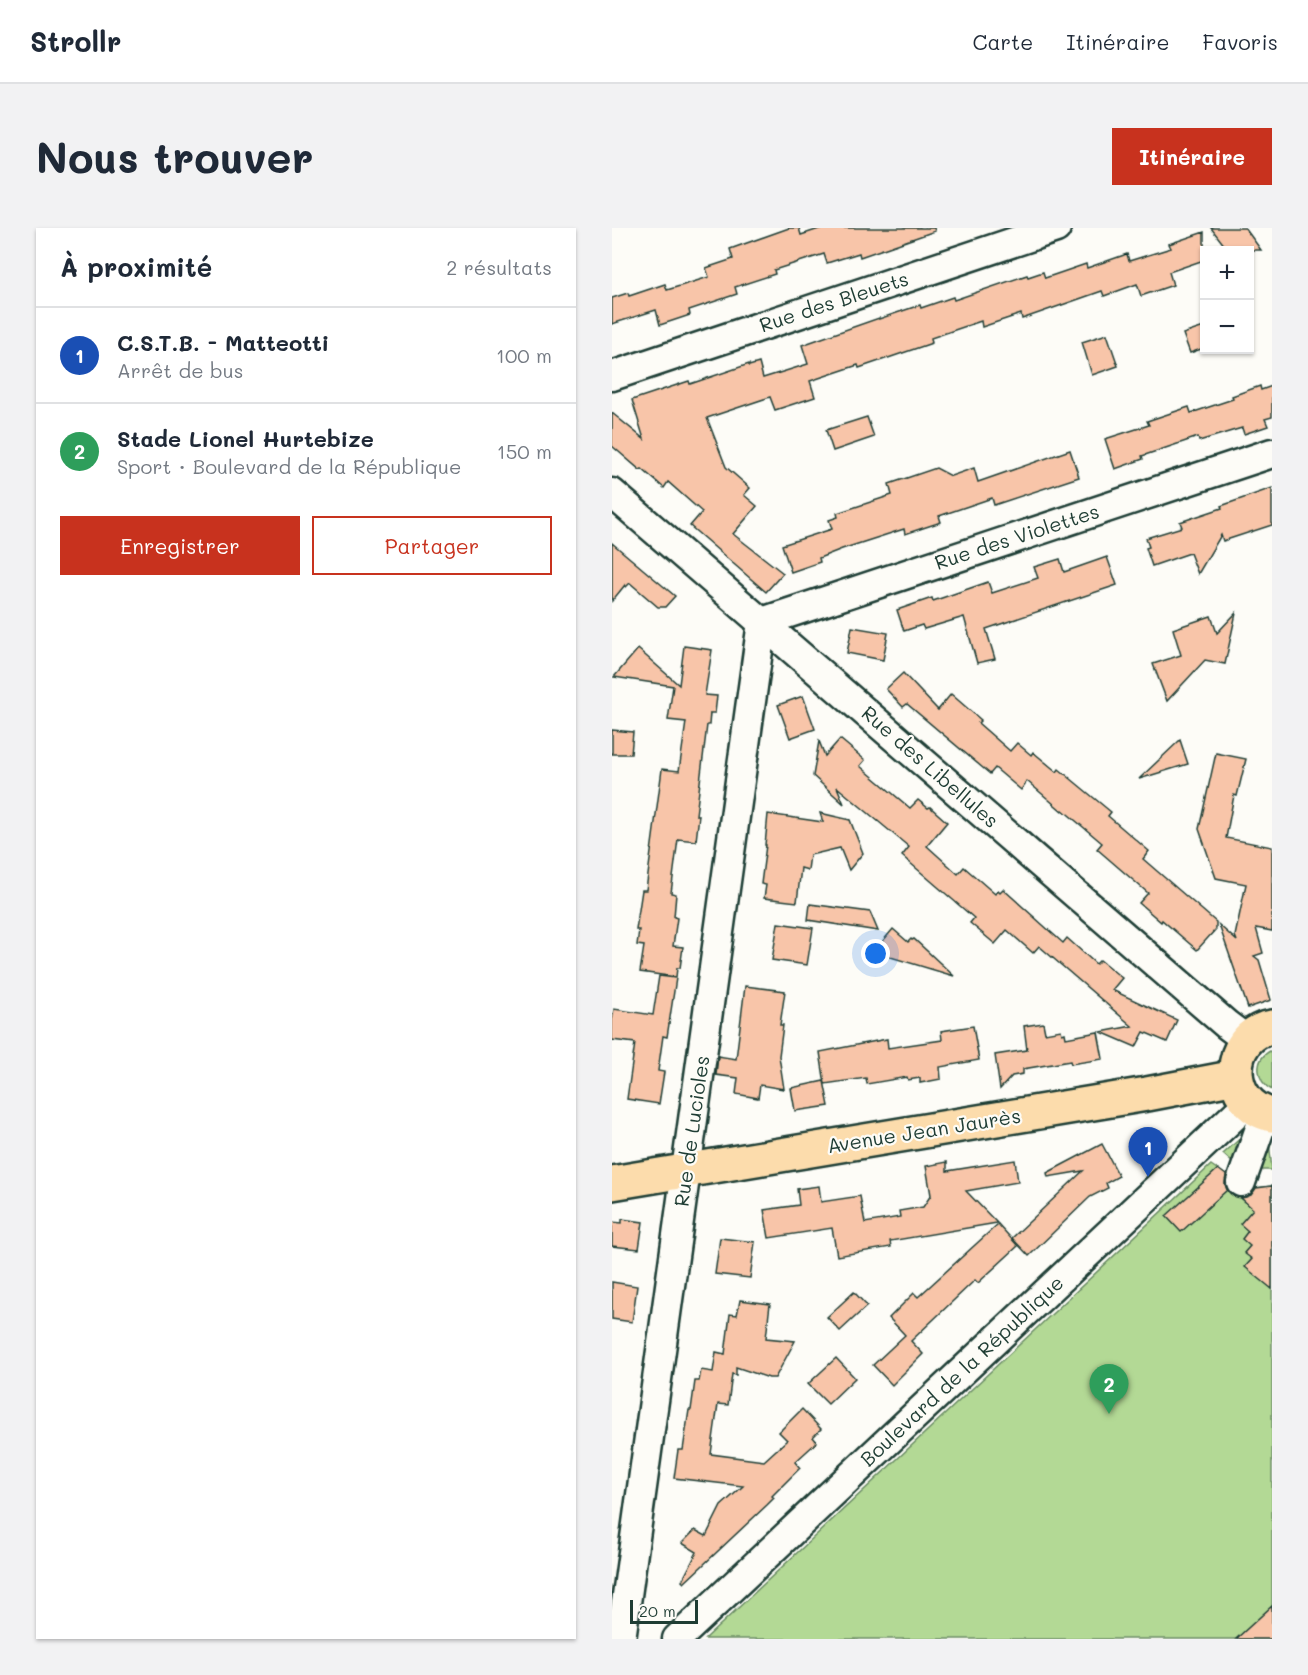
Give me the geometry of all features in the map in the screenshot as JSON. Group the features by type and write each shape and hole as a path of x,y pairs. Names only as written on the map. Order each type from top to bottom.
{"main road":[{"path":"1255,1102 1236,1064 1240,1051 1260,1034"},
{"name":"Avenue Jean Jaurès","path":"612,1183 1147,1094 1255,1102"}],"street":[{"name":"Rue des Bleuets","path":"612,376 1056,228"},
{"name":"Rue des Violettes","path":"762,622 1272,453"},
{"name":"Rue des Libellules","path":"612,494 1209,1010 1260,1034"},
{"name":"Rue de Lucioles","path":"621,1639 762,622"},
{"path":"1241,1182 1255,1102"},
{"name":"Boulevard de la République","path":"677,1639 1255,1102"}],"green space":[{"path":"1272,1050 1272,1090 1260,1076 1259,1064"},
{"path":"1245,1134 1239,1165 1223,1154"},
{"path":"1269,1141 1272,1170 1253,1170"},
{"path":"1211,1165 1229,1177 1255,1188 1272,1186 1272,1639 705,1639"}],"building":[{"path":"789,228 799,228 801,235 822,228 934,228 935,231 860,257 859,253 827,263 824,254 774,270 775,274 735,287 737,294 689,310 690,315 660,325 656,310 612,324 612,298 628,293 629,296 665,284 667,290 709,277 706,268 733,259 730,249"},
{"path":"1211,228 1245,228 1261,250 1254,250 1254,246 1225,246"},
{"path":"1204,232 1204,246 1200,246 1200,261 1169,272 1173,285 1141,296 1137,284 1104,296 1102,291 1022,319 1021,314 982,327 981,321 931,338 932,343 859,368 858,365 810,381 815,397 775,410 770,397 707,418 726,467 750,488 744,495 757,506 733,534 783,573 766,592 690,526 702,512 668,482 664,488 612,446 612,413 644,439 632,400 749,364 749,366 759,363 763,378 808,364 802,345 879,318 920,305 921,308 953,297 954,300 1027,275 1028,277 1043,272 1045,278 1086,264 1087,268 1127,254 1129,261 1171,248 1169,244"},
{"path":"1200,328 1200,349 1190,353 1183,334"},
{"path":"1107,334 1118,366 1092,375 1082,342"},
{"path":"1260,386 1261,390 1272,386 1272,417 1265,419 1268,426 1244,434 1242,428 1199,441 1198,437 1142,456 1143,459 1115,469 1105,439 1149,425 1147,421 1189,407 1191,413 1233,399 1232,396"},
{"path":"867,417 874,437 833,451 826,430"},
{"path":"1070,450 1079,477 994,505 992,498 939,516 941,522 905,534 904,529 842,549 819,558 820,562 791,572 782,545 832,529 829,520 838,517 837,513 892,495 889,484 936,468 951,476 974,468 978,482"},
{"path":"1272,488 1272,525 1223,541 1221,535 1198,574 1190,553 1152,566 1146,548 1149,547 1146,538 1182,527 1180,522"},
{"path":"612,543 675,596 665,607 658,607 630,583 626,587 625,585 612,601"},
{"path":"1107,557 1117,585 986,629 995,659 977,663 964,617 924,629 922,625 904,631 897,610 932,598 933,601 988,582 992,593 1038,578 1034,567 1060,559 1064,572"},
{"path":"1236,613 1225,664 1205,660 1167,701 1153,664 1181,655 1173,629 1211,616 1217,633"},
{"path":"852,627 888,633 883,660 847,653"},
{"path":"684,646 712,650 705,695 717,696 715,713 710,713 709,725 707,725 696,815 699,815 696,841 678,839 671,893 676,894 674,917 677,918 673,946 683,947 680,968 677,968 676,977 640,972 644,946 637,945 639,930 636,930 642,890 646,890 662,769 679,771 686,722 668,720 673,686 614,677 638,649 679,685"},
{"path":"903,673 938,710 951,694 981,720 978,723 1010,751 1017,743 1031,755 1033,752 1057,772 1059,769 1111,812 1108,816 1149,851 1143,859 1216,922 1216,929 1197,950 1162,920 1161,922 1139,903 1148,893 1097,849 1102,843 1063,810 1027,781 1021,790 995,768 990,774 907,704 903,707 886,689"},
{"path":"803,696 815,729 790,738 778,705"},
{"path":"612,730 633,732 631,754 612,754"},
{"path":"840,739 865,760 860,766 910,808 918,800 947,822 927,846 958,874 964,867 995,894 998,890 1000,892 1003,889 1063,943 1067,938 1096,964 1100,960 1122,978 1112,990 1177,1020 1167,1042 1144,1032 1136,1047 1101,1032 1132,1026 1039,946 1033,953 1007,930 995,944 970,923 974,918 902,856 909,847 837,787 844,804 813,776 819,741 825,756"},
{"path":"1180,740 1188,764 1139,779"},
{"path":"1216,753 1246,759 1237,796 1234,795 1226,838 1272,847 1272,931 1256,928 1263,953 1254,956 1259,960 1271,1000 1248,1008 1219,925 1237,941 1235,936 1246,884 1216,878 1199,829"},
{"path":"820,813 850,820 863,853 849,870 840,848 810,855 808,870 801,868 797,902 764,898 766,885 761,884 768,814 823,822"},
{"path":"810,904 870,912 878,931 808,920"},
{"path":"778,923 813,928 807,965 772,960"},
{"path":"893,929 908,942 914,939 954,976 887,956 882,942"},
{"path":"659,976 676,978 667,1037 663,1036 658,1071 664,1072 659,1104 627,1099 635,1043 612,1040 612,1020 614,1009 653,1015"},
{"path":"745,986 785,991 780,1025 783,1025 779,1056 784,1089 760,1085 758,1098 736,1094 738,1078 716,1075 718,1056 736,1059"},
{"path":"1043,1023 1045,1033 1061,1030 1062,1034 1065,1033 1066,1038 1098,1032 1103,1059 1071,1064 1070,1061 1023,1069 1023,1074 1012,1076 1000,1089 995,1055 1027,1050 1024,1026"},
{"path":"973,1026 979,1060 940,1067 941,1079 920,1083 920,1078 908,1080 907,1077 867,1084 866,1078 825,1084 820,1052 887,1039 888,1048 942,1040 941,1031"},
{"path":"824,1081 829,1106 795,1111 791,1088"},
{"path":"1102,1144 1119,1176 1106,1183 1108,1188 1090,1197 1029,1256 1012,1238 1083,1171 1048,1177 1047,1173"},
{"path":"1015,1160 1018,1182 966,1191 997,1223 890,1241 891,1247 837,1256 832,1228 769,1238 764,1210 799,1205 797,1189 819,1186 821,1202 860,1196 865,1223 900,1217 899,1211 923,1207 931,1195 926,1166 947,1162 947,1171"},
{"path":"1218,1169 1226,1175 1227,1190 1181,1232 1166,1216"},
{"path":"1272,1185 1272,1289 1245,1267 1252,1259 1244,1253 1250,1246 1242,1239 1248,1231 1240,1224 1253,1209 1241,1198 1251,1195 1256,1188"},
{"path":"622,1219 643,1222 639,1249 612,1246 612,1222 622,1223"},
{"path":"998,1224 1018,1246 978,1283 975,1280 911,1341 923,1354 892,1385 873,1365 905,1335 889,1318 914,1293 918,1297"},
{"path":"720,1238 755,1242 750,1278 715,1274"},
{"path":"612,1282 637,1286 632,1322 612,1319"},
{"path":"854,1292 867,1306 840,1331 827,1317"},
{"path":"740,1300 770,1304 766,1338 795,1341 775,1378 736,1367 736,1375 732,1374 728,1405 718,1404 711,1454 764,1461 787,1440 779,1432 802,1409 821,1429 813,1437 817,1442 795,1462 800,1468 772,1496 774,1498 684,1583 682,1581 697,1552 682,1543 695,1530 706,1536 721,1506 743,1486 674,1478 678,1450 683,1450 695,1381 699,1381 701,1370 713,1372 716,1352 725,1354 730,1314 737,1315"},
{"path":"836,1358 855,1378 828,1404 808,1384"},
{"path":"1272,1606 1272,1639 1236,1639"}],"place":[{"name":"C.S.T.B. - Matteotti","path":"1148,1177"},
{"name":"Stade Lionel Hurtebize","path":"1109,1414"}]}
